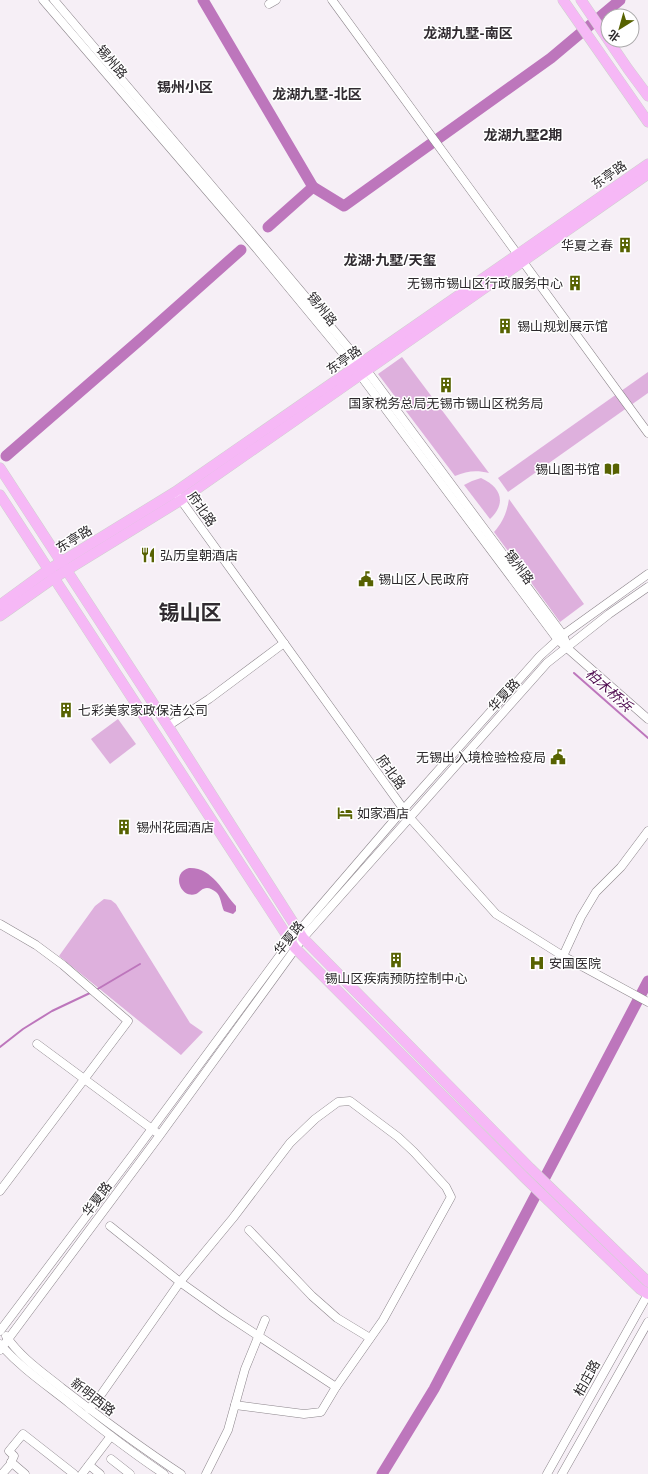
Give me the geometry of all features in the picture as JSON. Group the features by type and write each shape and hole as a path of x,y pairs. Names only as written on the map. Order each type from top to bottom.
{"main road":[{"path":"563,0 648,122"},
{"path":"582,1 600,28"},
{"path":"614,48 648,96"},
{"name":"东亭路","path":"51,574 67,571 178,496 520,258 648,164"},
{"name":"东亭路","path":"520,258 648,174"},
{"path":"0,468 168,726 300,935 530,1168 648,1282"},
{"path":"0,495 292,945 525,1178 640,1289 648,1294"},
{"name":"东亭路","path":"51,574 61,562 178,496"},
{"path":"0,604 51,574"},
{"path":"0,616 51,574"}],"street":[{"name":"锡州路","path":"42,0 361,369"},
{"name":"锡州路","path":"54,0 252,233 361,369 567,647 648,719"},
{"path":"332,0 648,433"},
{"name":"府北路","path":"178,496 410,818 496,914 563,956 648,1002"},
{"name":"华夏路","path":"0,1330 292,945 404,810 540,656 561,637 648,574"},
{"name":"华夏路","path":"300,935 410,818 547,663 609,614 648,587"},
{"path":"168,726 209,699 284,643"},
{"path":"563,956 581,917 596,892 621,867 648,831"},
{"path":"0,924 36,945 63,965 108,1002 128,1021 0,1191"},
{"name":"华夏路","path":"1,1347 8,1340 160,1135 292,945"},
{"path":"36,1044 160,1135"},
{"path":"89,1409 98,1399 180,1282 233,1218 290,1143 315,1119 338,1102 350,1101 404,1142 446,1187 451,1197 383,1320 336,1387 321,1412 304,1414 235,1405"},
{"path":"110,1226 180,1282 225,1314 336,1387"},
{"path":"249,1230 312,1296 337,1318 370,1338"},
{"name":"柏庄路","path":"547,1474 648,1294"},
{"path":"206,1474 228,1430 245,1369 265,1320"},
{"name":"柏庄路","path":"562,1474 648,1322"},
{"name":"新明西路","path":"0,1330 27,1360 89,1409 150,1454 181,1474"},
{"name":"新明西路","path":"1,1347 21,1366 141,1459 164,1474"},
{"path":"2,1474 14,1456 9,1451 23,1434 74,1474"},
{"path":"82,1474 111,1436"},
{"path":"112,1459 130,1474"},
{"path":"11,1462 25,1474"},
{"path":"89,1465 100,1474"}],"shaded area":[{"path":"402,357 489,473 472,472 455,476 378,374"},
{"path":"648,372 648,393 508,492 498,478"},
{"path":"481,478 493,486 499,496 499,507 490,519 464,485"},
{"path":"509,499 584,604 560,622 494,532 504,517"},
{"path":"118,719 136,744 110,764 91,739"},
{"path":"189,868 197,869 211,876 236,906 236,911 233,914 224,911 218,894 210,889 204,889 192,895 182,890 179,883 180,875"},
{"path":"104,899 111,900 116,904 190,1023 203,1032 181,1055 59,956 95,906"}],"waterway":[{"path":"203,0 313,187 268,227"},
{"path":"313,187 344,206 551,58 620,0"},
{"path":"6,456 241,250"},
{"name":"柏木桥浜","path":"574,673 648,738"},
{"path":"96,990 140,964"},
{"path":"382,1474 434,1389 648,981"},
{"path":"0,1047 23,1029 52,1011 90,993"}],"place":[{"name":"华夏之春","path":"625,245"},
{"name":"无锡市锡山区行政服务中心","path":"575,283"},
{"name":"锡山规划展示馆","path":"505,326"},
{"name":"国家税务总局无锡市锡山区税务局","path":"446,385"},
{"name":"锡山图书馆","path":"612,469"},
{"name":"弘历皇朝酒店","path":"148,555"},
{"name":"锡山区人民政府","path":"366,579"},
{"name":"七彩美家家政保洁公司","path":"66,710"},
{"name":"无锡出入境检验检疫局","path":"558,757"},
{"name":"如家酒店","path":"345,813"},
{"name":"锡州花园酒店","path":"124,827"},
{"name":"锡山区疾病预防控制中心","path":"396,960"},
{"name":"安国医院","path":"537,963"}],"district":[{"name":"龙湖九墅-南区","path":"468,33"},
{"name":"锡州小区","path":"185,87"},
{"name":"龙湖九墅-北区","path":"317,94"},
{"name":"龙湖九墅2期","path":"523,135"},
{"name":"龙湖·九墅/天玺","path":"390,260"},
{"name":"锡山区","path":"190,612"}]}
